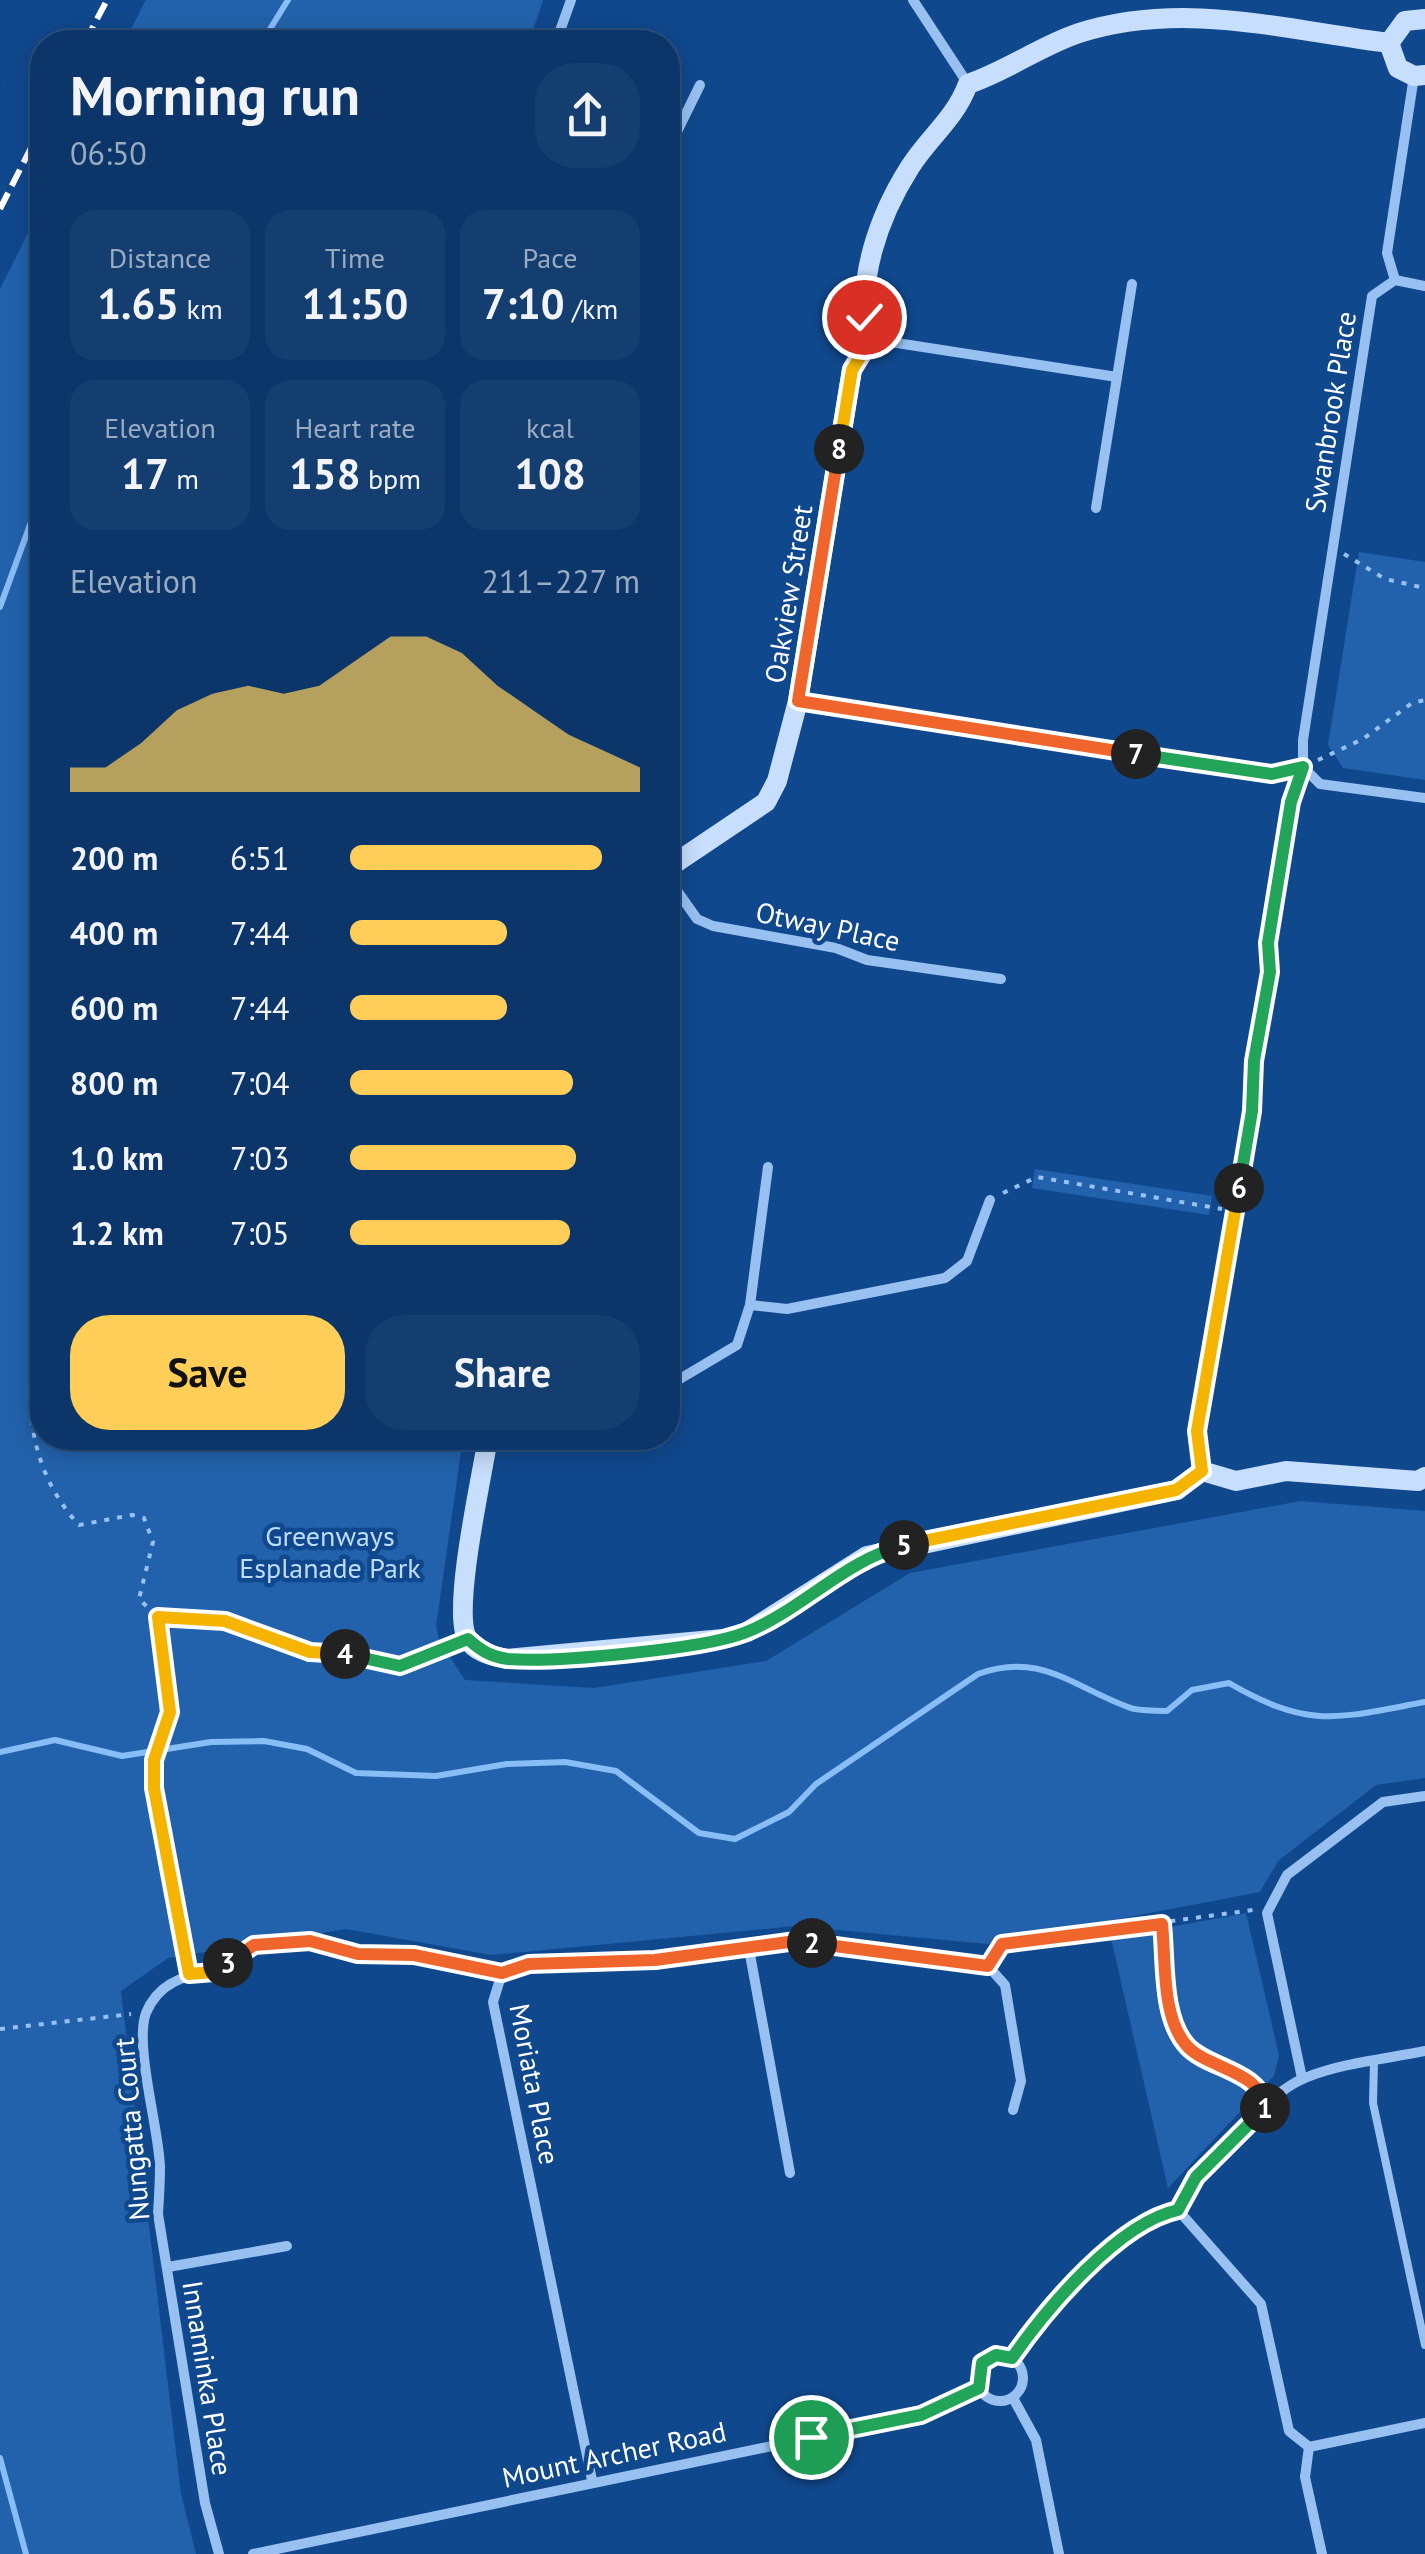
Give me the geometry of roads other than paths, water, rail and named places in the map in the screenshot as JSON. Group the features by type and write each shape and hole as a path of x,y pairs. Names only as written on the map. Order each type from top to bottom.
{"street":[{"path":"560,30 570,0"},
{"path":"913,0 968,84"},
{"path":"1118,377 871,339 864,300 888,208 911,166 958,112 968,84 1079,33 1159,14 1238,18 1389,43"},
{"path":"1424,14 1404,21 1389,43 1392,61 1420,76 1387,253 1394,280 1425,286"},
{"path":"681,124 700,85"},
{"name":"Swanbrook Place","path":"1303,767 1303,740 1372,296 1394,280"},
{"path":"1096,508 1132,284"},
{"name":"Oakview Street","path":"680,860 766,802 777,780 798,701 852,370 871,339"},
{"path":"798,701 1272,774 1303,767 1320,784 1425,798"},
{"name":"Otway Place","path":"680,895 698,920 713,926 836,948 867,960 1001,979"},
{"path":"1202,1471 1197,1431 1270,972"},
{"path":"680,1379 737,1345 750,1305 768,1167"},
{"path":"750,1305 787,1309 944,1278 967,1261 990,1200"},
{"path":"486,1450 464,1591 468,1639 484,1654 508,1659 578,1656 723,1639 746,1632 867,1556 1176,1490 1202,1471"},
{"path":"1202,1471 1236,1481 1286,1471 1425,1478"},
{"path":"1302,2078 1267,1913 1287,1876 1383,1802 1425,1796"},
{"name":"Moriata Place","path":"592,2480 493,2002 502,1973 529,1964 655,1960 796,1941 988,1966 1004,1985 1022,2080 1014,2110"},
{"path":"749,1948 790,2173"},
{"name":"Nungatta Court","path":"168,2267 158,2214 160,2166 143,2035 146,2013 167,1984 189,1974 214,1972"},
{"path":"1012,2358 1040,2317 1134,2229 1156,2215 1178,2210 1196,2177 1268,2105 1302,2078 1425,2051"},
{"path":"1178,2210 1262,2304 1288,2431 1309,2446 1425,2423"},
{"name":"Innaminka Place","path":"219,2554 205,2504 168,2267 286,2246"},
{"path":"996,2355 1012,2358 1024,2375 1021,2390 1013,2398 994,2401 979,2388 982,2363 996,2355"},
{"name":"Mount Archer Road","path":"254,2554 592,2480 921,2415 979,2388"},
{"path":"1013,2398 1036,2440 1059,2554"},
{"path":"1309,2446 1305,2477 1322,2554"}],"lane":[{"path":"1374,2062 1373,2103 1425,2345"}],"waterway":[{"path":"269,30 288,0"},
{"path":"0,607 30,525"},
{"path":"0,1752 55,1740 122,1756 211,1742 264,1741 307,1749 356,1773 436,1776 507,1764 565,1762 616,1771 699,1833 735,1839 789,1812 816,1784 978,1674 1000,1668 1020,1667 1056,1674 1142,1710 1167,1711 1192,1690 1229,1683 1257,1698 1304,1714 1346,1715 1425,1702"},
{"path":"0,2458 26,2554"}],"railway":[{"path":"91,30 107,0"},
{"path":"0,209 30,150"}],"park label":[{"name":"Greenways Esplanade Park","path":"330,1551"}]}
